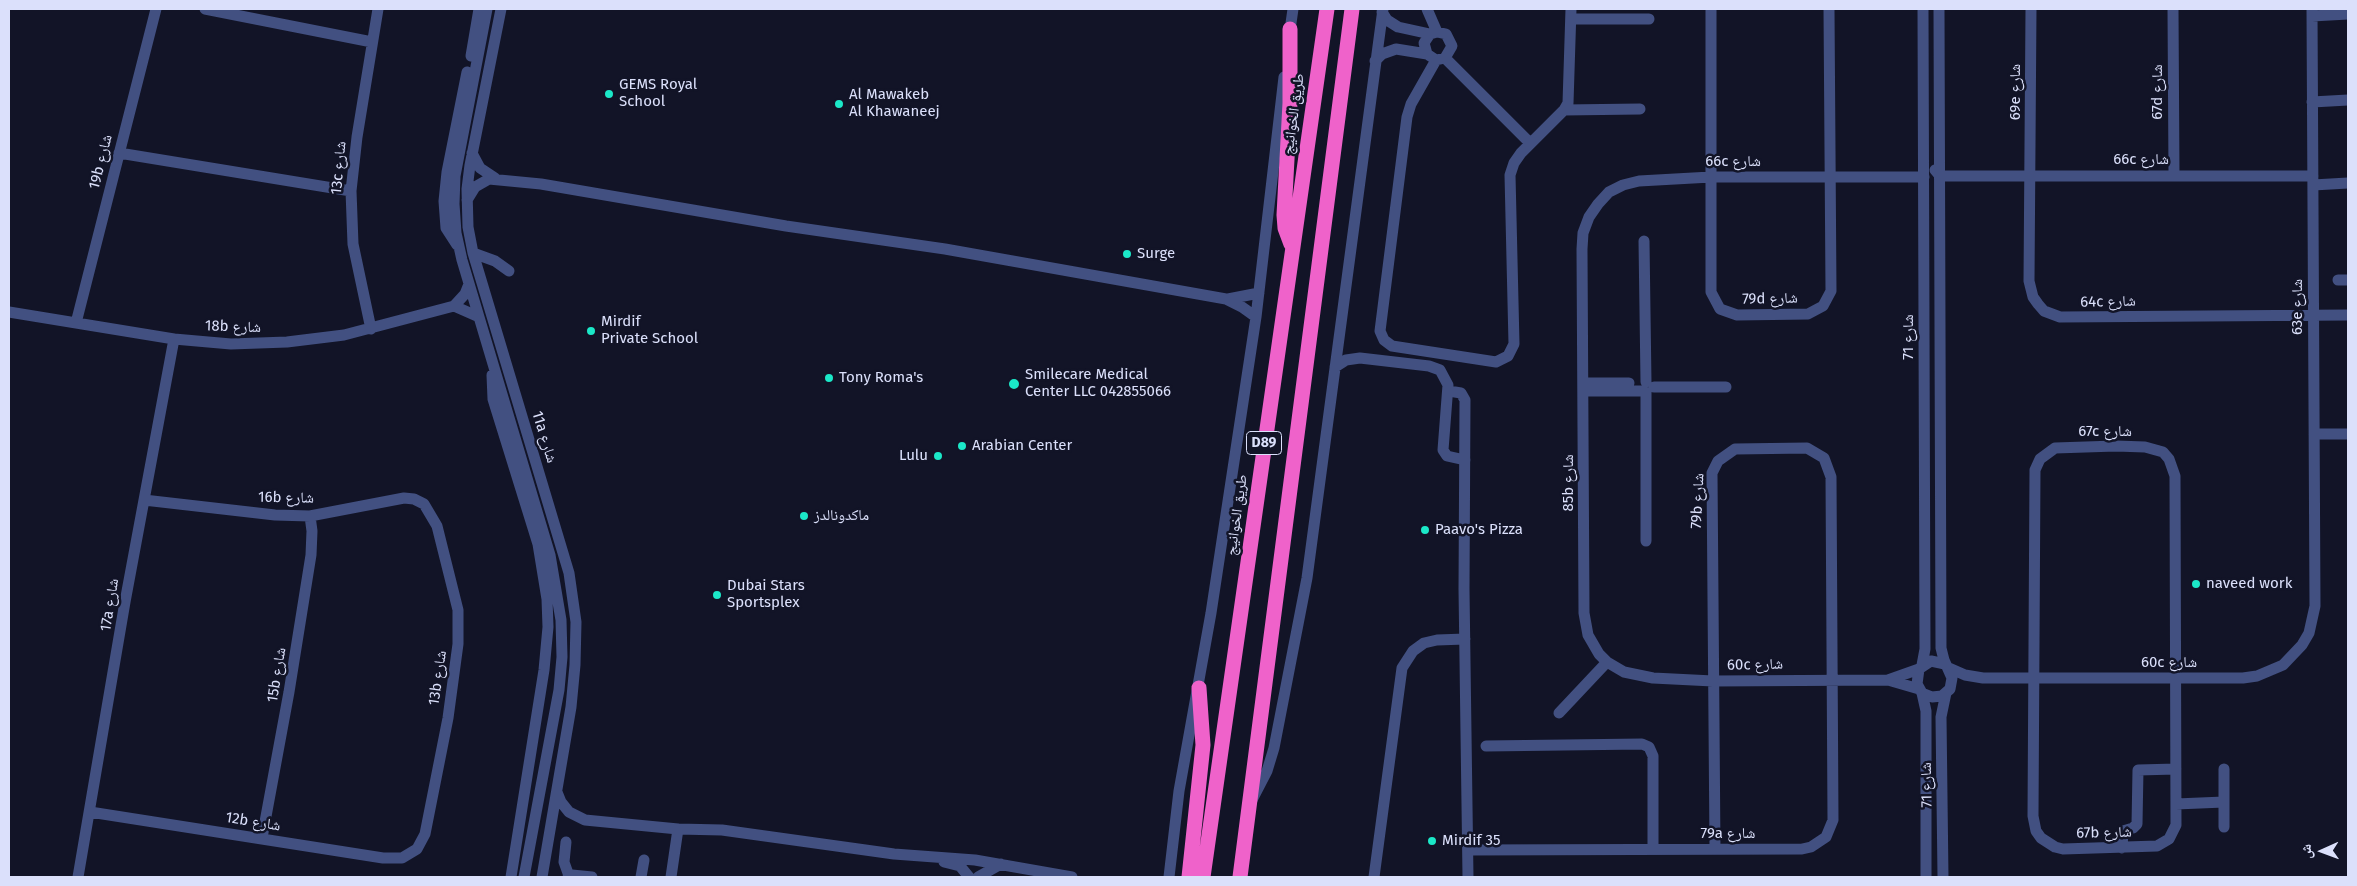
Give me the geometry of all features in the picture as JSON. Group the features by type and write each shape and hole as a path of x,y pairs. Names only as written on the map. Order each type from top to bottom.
{"highway":[{"name":"طريق الخوانيج","path":"1203,877 1326,9"},
{"name":"D89","path":"1240,877 1352,9"},
{"path":"1290,30 1290,103 1284,215 1285,228 1292,246"},
{"path":"1189,877 1203,745 1199,688"}],"street":[{"name":"19b شارع","path":"76,323 156,9"},
{"path":"205,9 372,42"},
{"name":"13c شارع","path":"371,329 353,244 351,191 352,168 378,9"},
{"path":"458,246 446,228 445,186 478,9"},
{"name":"11a شارع","path":"487,9 456,176 454,218 458,246 550,555 559,598 562,642 561,671 524,877"},
{"name":"11a شارع","path":"501,9 472,153 467,201 468,227 473,253 565,558 573,590 576,622 575,672 542,877"},
{"path":"1167,876 1193,707 1199,688 1256,317 1293,9"},
{"path":"1427,9 1434,33"},
{"name":"79d شارع","path":"1711,9 1711,292 1715,304 1731,314 1800,315 1816,311 1823,306 1831,291 1829,9"},
{"name":"شارع 71","path":"1921,667 1925,649 1923,9"},
{"name":"شارع 71","path":"1940,9 1941,648 1947,666"},
{"name":"69e شارع","path":"2031,9 2031,176"},
{"name":"67d شارع","path":"2173,9 2174,175"},
{"path":"2312,11 2348,9"},
{"path":"1250,804 1267,771 1276,736 1307,578 1383,10"},
{"path":"1375,61 1387,51 1410,46 1433,55 1451,51 1451,42 1446,34 1394,26 1383,10"},
{"path":"2312,11 2348,14"},
{"name":"63e شارع","path":"2312,11 2315,606"},
{"path":"1433,55 1411,104 1406,124 1380,326 1381,336 1387,344 1397,347 1491,362 1505,359 1511,353 1514,344 1509,181 1514,163 1530,143 1564,110 1569,96 1571,14 1649,19"},
{"path":"1434,33 1425,40 1433,55 1530,143"},
{"path":"2312,102 2348,100"},
{"path":"1923,105 1930,105 1932,110 1933,165 1940,176"},
{"path":"1564,110 1640,109"},
{"path":"119,152 351,191"},
{"path":"472,153 480,168 495,178 786,226 945,249 1226,299 1256,317"},
{"name":"66c شارع","path":"1940,176 2174,175 2348,183"},
{"name":"64c شارع","path":"2031,176 2030,289 2038,304 2052,315 2069,318 2348,315"},
{"name":"66c شارع","path":"1582,249 1583,233 1589,217 1598,204 1609,192 1623,185 1640,181 1711,177 1924,177"},
{"path":"467,201 475,188 484,181 495,178"},
{"path":"1644,241 1647,387 1646,541"},
{"name":"85b شارع","path":"1582,249 1584,613 1588,635 1596,649 1607,662 1624,672 1652,678"},
{"path":"473,253 495,261 509,271"},
{"path":"469,284 465,294 454,306 479,316"},
{"path":"1226,299 1259,293"},
{"name":"18b شارع","path":"9,312 174,339 231,344 315,340 371,329 454,306"},
{"name":"17a شارع","path":"78,877 174,339"},
{"path":"1335,367 1346,360 1360,358 1429,366 1444,375 1449,391 1443,450 1447,456 1465,460"},
{"name":"11a شارع","path":"493,366 491,382 493,399 541,558 548,613 544,670 511,877"},
{"path":"1584,387 1726,387"},
{"path":"1449,391 1461,392 1465,397 1465,639 1468,877"},
{"path":"2314,434 2348,434"},
{"name":"67c شارع","path":"2033,678 2034,476 2037,464 2044,454 2054,448 2116,446 2154,448 2169,458 2173,467 2176,678"},
{"name":"79b شارع","path":"1715,849 1712,473 1718,460 1729,452 1750,448 1807,448 1824,458 1830,470 1833,679"},
{"name":"16b شارع","path":"144,500 267,514 310,516 404,498 414,499 424,504"},
{"name":"13b شارع","path":"411,854 417,849 425,834 448,718 458,644 455,593 437,526 424,504"},
{"name":"15b شارع","path":"262,838 289,692 311,555 312,531 310,516"},
{"name":"60c شارع","path":"1947,666 1965,675 1983,678 2243,678 2270,672 2283,665 2302,645 2311,626 2315,606"},
{"path":"1374,877 1401,675 1400,659 1409,644 1423,638 1437,640 1465,639"},
{"path":"1936,661 1947,666 1952,678 1948,691 1932,697 1920,691 1916,679 1921,667 1936,661"},
{"path":"1559,713 1607,662"},
{"name":"60c شارع","path":"1888,680 1921,667"},
{"name":"60c شارع","path":"1652,678 1888,680 1920,691"},
{"name":"60c شارع","path":"1948,691 1983,678"},
{"name":"67b شارع","path":"2033,678 2033,816 2036,832 2047,844 2063,849 2150,847 2163,843 2173,832 2176,825 2176,678"},
{"name":"79a شارع","path":"1468,850 1802,849 1811,847 1826,837 1833,820 1833,679"},
{"name":"شارع 71","path":"1920,691 1926,711 1926,877"},
{"name":"شارع 71","path":"1944,877 1941,717 1948,691"},
{"path":"1486,746 1642,744 1649,747 1653,756 1653,849"},
{"path":"545,768 546,797 540,829 543,836 548,839"},
{"path":"2122,848 2122,831 2133,828 2137,824 2138,770 2176,768"},
{"path":"2224,769 2224,827"},
{"path":"557,791 564,808 574,816 585,820 678,829 711,828 894,854 969,859 1072,877"},
{"path":"2176,804 2224,802"},
{"name":"12b شارع","path":"90,812 392,860 411,854"},
{"path":"672,877 678,829"},
{"path":"566,842 564,862 568,877 592,877"},
{"path":"936,857 960,866 969,877"},
{"path":"642,877 644,860"},
{"path":"526,862 534,869 535,877"},
{"path":"978,877 1001,864"}],"place":[{"name":"GEMS Royal School","path":"609,94"},
{"name":"Al Mawakeb Al Khawaneej","path":"839,104"},
{"name":"Surge","path":"1127,254"},
{"name":"Mirdif Private School","path":"591,331"},
{"name":"Tony Roma's","path":"829,378"},
{"name":"Smilecare Medical Center LLC 042855066","path":"1014,384"},
{"name":"Arabian Center","path":"962,446"},
{"name":"Lulu","path":"938,456"},
{"name":"ماكدونالدز","path":"804,516"},
{"name":"Paavo's Pizza","path":"1425,530"},
{"name":"naveed work","path":"2196,584"},
{"name":"Dubai Stars Sportsplex","path":"717,595"},
{"name":"Mirdif 35","path":"1432,841"}]}
